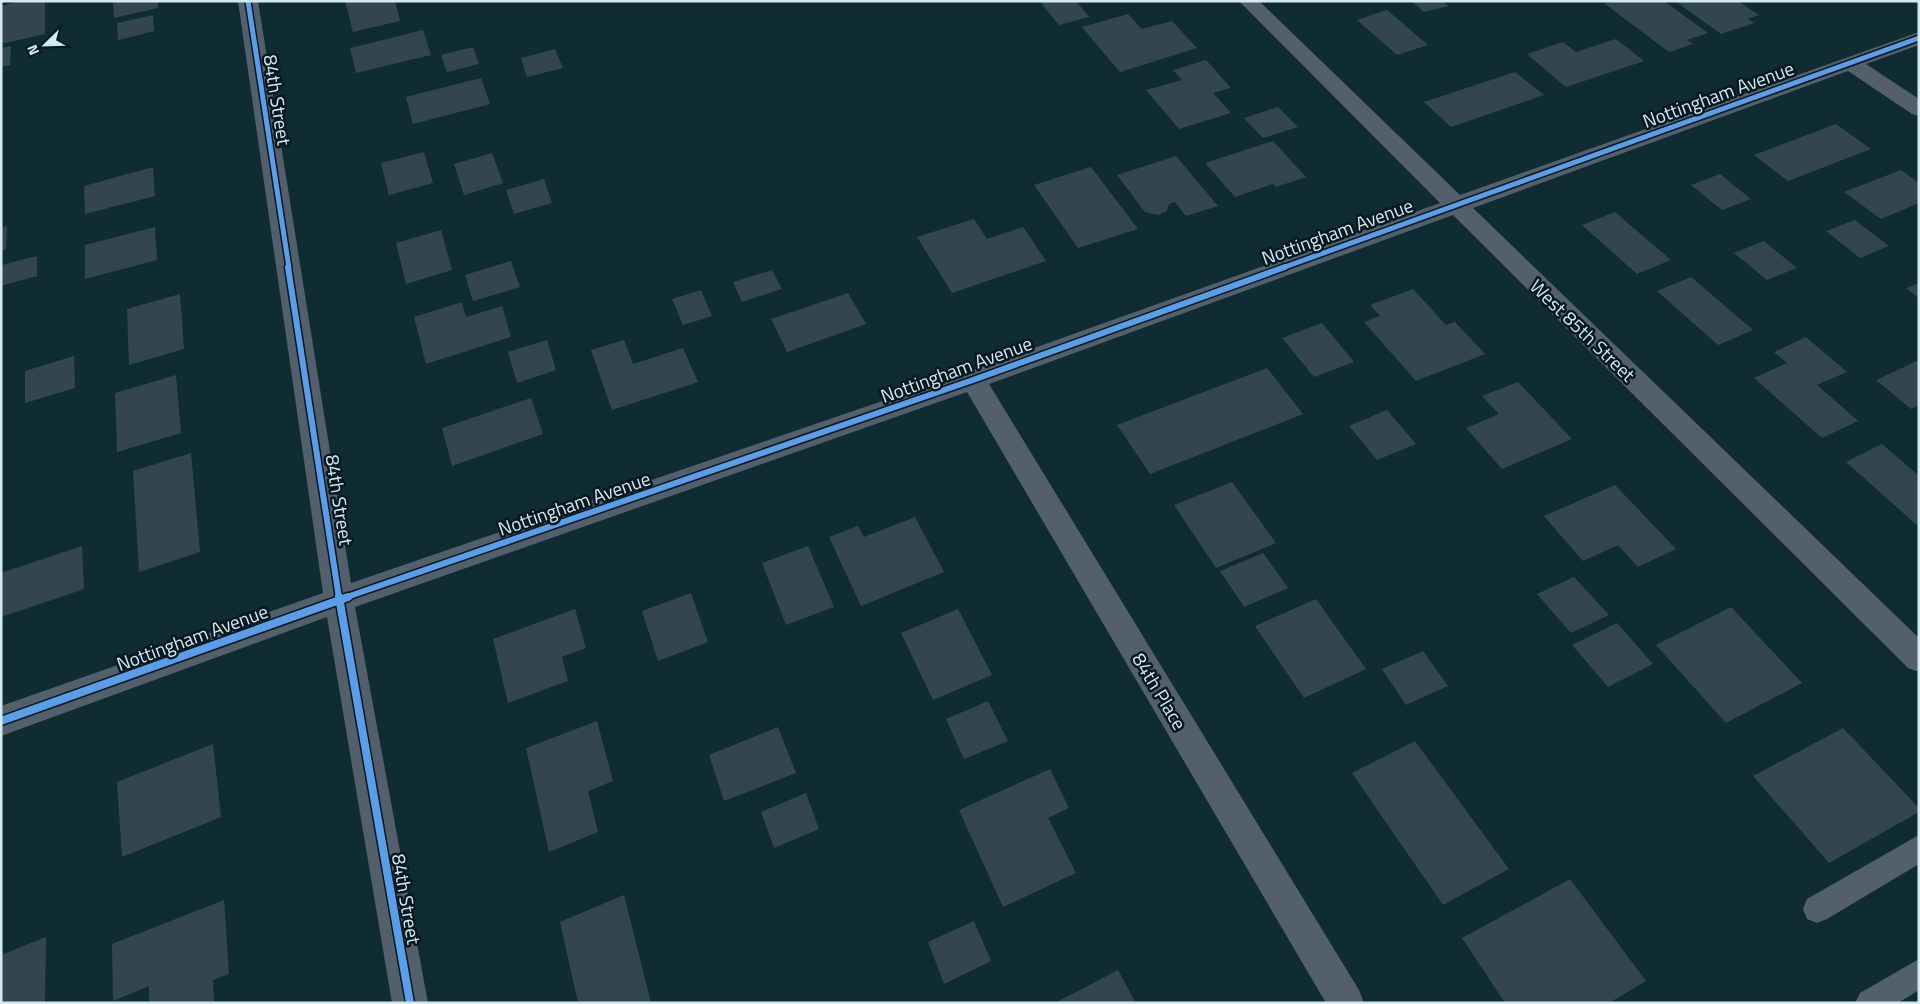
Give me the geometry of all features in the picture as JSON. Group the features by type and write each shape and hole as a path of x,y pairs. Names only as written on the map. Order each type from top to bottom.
{"street":[{"name":"84th Street","path":"248,1 339,600 410,1003"},
{"name":"West 85th Street","path":"1248,1 1919,658"},
{"name":"Nottingham Avenue","path":"1,721 339,600 973,380 1455,204 1919,38"},
{"path":"1850,63 1919,109"},
{"name":"84th Place","path":"973,380 1346,1003"}],"lane":[{"path":"1817,909 1919,849"},
{"path":"1870,1003 1919,972"}],"building":[{"path":"21,1 45,1 45,34 1,44 1,6"},
{"path":"113,1 158,1 158,8 114,18"},
{"path":"345,1 395,1 400,21 353,32"},
{"path":"1047,1 1076,1 1089,17 1059,25 1041,3"},
{"path":"1411,1 1443,1 1448,6 1424,12"},
{"path":"1613,1 1664,1 1708,33 1687,40 1693,44 1669,52 1605,4"},
{"path":"1675,1 1738,1 1759,15 1748,19 1754,23 1721,34"},
{"path":"1387,10 1428,45 1397,55 1357,20"},
{"path":"1128,14 1142,29 1172,21 1197,48 1120,72 1082,27"},
{"path":"153,15 154,31 118,40 117,23"},
{"path":"423,30 431,55 356,73 350,48"},
{"path":"1616,39 1644,61 1566,87 1527,54 1563,42 1576,52"},
{"path":"11,46 10,65 1,67 1,48"},
{"path":"473,47 479,64 447,72 441,55"},
{"path":"555,49 563,68 527,77 521,58"},
{"path":"1206,60 1231,88 1213,93 1231,113 1179,129 1146,90 1182,80 1173,70"},
{"path":"1515,72 1544,95 1451,127 1424,102"},
{"path":"481,78 490,104 413,124 406,97"},
{"path":"1278,107 1298,127 1263,138 1244,118"},
{"path":"1836,124 1871,149 1788,181 1754,155"},
{"path":"1273,141 1306,177 1276,187 1273,184 1235,197 1205,163"},
{"path":"424,152 433,183 389,195 381,163"},
{"path":"492,153 503,183 464,195 454,164"},
{"path":"1176,156 1218,206 1186,216 1175,202 1169,204 1167,211 1158,215 1145,212 1117,175"},
{"path":"153,167 155,196 85,214 84,186"},
{"path":"1091,167 1138,229 1078,248 1034,185"},
{"path":"1901,170 1919,183 1919,203 1881,219 1844,192"},
{"path":"1720,174 1751,199 1722,210 1691,185"},
{"path":"544,179 552,203 514,214 506,190"},
{"path":"1615,212 1671,260 1637,274 1582,225"},
{"path":"974,219 987,239 1023,227 1046,261 952,293 917,237"},
{"path":"1855,220 1889,246 1860,258 1826,231"},
{"path":"7,226 6,249 1,251 1,228"},
{"path":"155,227 157,260 85,279 85,245"},
{"path":"441,230 452,270 406,284 396,243"},
{"path":"1764,241 1797,268 1767,280 1734,253"},
{"path":"37,256 37,276 1,286 2,265"},
{"path":"511,261 520,287 473,301 465,275"},
{"path":"772,270 782,289 742,302 733,282"},
{"path":"1691,277 1753,330 1718,345 1657,291"},
{"path":"1919,283 1919,298 1906,288"},
{"path":"1413,289 1446,325 1455,322 1485,354 1416,381 1364,322 1380,316 1370,305"},
{"path":"701,290 712,316 683,325 672,299"},
{"path":"848,293 866,324 787,352 771,319"},
{"path":"180,294 184,349 129,365 127,309"},
{"path":"462,302 466,317 502,306 511,337 426,364 414,317"},
{"path":"1322,323 1354,362 1314,377 1282,338"},
{"path":"1806,337 1847,372 1817,385 1858,421 1822,438 1754,378 1787,363 1774,352"},
{"path":"547,340 556,370 517,383 508,352"},
{"path":"624,340 633,364 683,348 698,382 612,410 591,350"},
{"path":"74,356 75,388 25,403 25,371"},
{"path":"1919,360 1919,405 1911,409 1876,380"},
{"path":"1267,368 1303,414 1150,474 1117,425"},
{"path":"176,375 181,433 117,452 115,393"},
{"path":"1518,382 1572,439 1502,469 1466,428 1499,414 1482,396"},
{"path":"531,398 543,434 452,466 442,428"},
{"path":"1387,410 1416,444 1377,460 1349,426"},
{"path":"1882,444 1919,476 1919,527 1846,462"},
{"path":"191,453 200,552 139,572 133,471"},
{"path":"1232,482 1276,543 1216,568 1174,505"},
{"path":"1615,485 1676,549 1638,567 1618,545 1583,561 1544,516"},
{"path":"915,517 944,572 861,606 829,537 858,526 864,537"},
{"path":"82,546 84,589 1,617 1,573"},
{"path":"808,546 834,607 786,625 762,563"},
{"path":"1263,553 1288,588 1244,607 1220,571"},
{"path":"1574,577 1609,615 1571,633 1537,594"},
{"path":"691,593 708,642 658,661 642,611"},
{"path":"1316,599 1366,669 1304,698 1255,626"},
{"path":"1731,607 1802,683 1726,723 1656,645"},
{"path":"575,609 586,648 562,657 568,681 508,703 493,639"},
{"path":"958,609 992,675 933,700 901,633"},
{"path":"1617,623 1653,664 1608,687 1572,645"},
{"path":"1423,651 1448,686 1406,705 1382,669"},
{"path":"988,701 1008,741 964,759 946,719"},
{"path":"597,721 613,781 588,791 598,832 549,852 526,748"},
{"path":"778,727 796,773 724,801 709,755"},
{"path":"1843,728 1919,808 1919,812 1829,863 1753,776"},
{"path":"1415,741 1509,869 1443,905 1352,773"},
{"path":"213,744 221,817 122,857 117,782"},
{"path":"1050,769 1069,808 1048,818 1076,873 1003,907 959,810"},
{"path":"806,793 819,829 774,848 761,812"},
{"path":"1570,879 1646,981 1609,1003 1505,1003 1462,938"},
{"path":"624,895 651,1003 578,1003 560,922"},
{"path":"224,900 229,974 213,980 214,1003 149,1003 149,986 113,1001 112,944"},
{"path":"974,921 991,961 944,984 928,942"},
{"path":"46,937 45,1003 1,1003 1,955"},
{"path":"1118,970 1136,1003 1055,1003"}],"cycle path":[{"path":"248,1 339,600 410,1003"},
{"path":"1,721 339,600 973,380 1919,38"}]}
